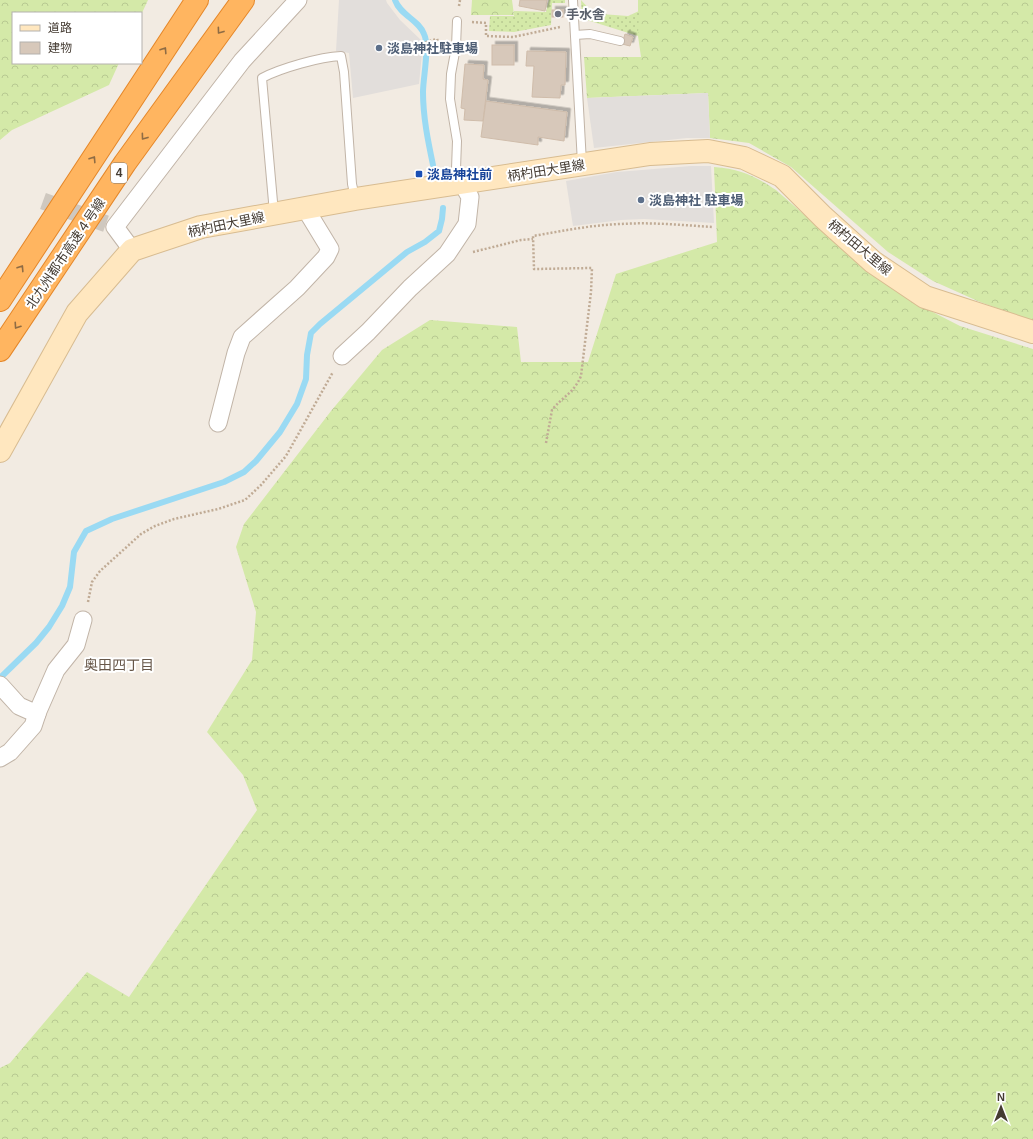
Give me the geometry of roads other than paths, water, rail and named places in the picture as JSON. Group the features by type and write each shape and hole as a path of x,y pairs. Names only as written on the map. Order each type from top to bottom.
{"highway":[{"name":"4","path":"0,300 197,0"},
{"name":"北九州都市高速４号線","path":"0,350 125,163 244,0"}],"main road":[{"name":"柄杓田大里線","path":"132,250 201,228 355,199 650,154 708,152 744,158 782,176 823,217 873,262 925,297 1033,332"},
{"path":"0,451 77,313 132,250"}],"street":[{"path":"132,250 115,228 242,61 298,0"},
{"path":"342,356 368,332 410,288 447,254 467,224 470,197 462,183"},
{"path":"218,423 236,353 242,337 297,288 326,257 330,249 305,208"},
{"path":"0,758 10,752 34,726 37,714 56,670 76,645 83,620"},
{"path":"0,685 19,706 37,714"}],"lane":[{"path":"573,0 582,164"},
{"path":"457,21 456,47 451,74 450,100 457,141 456,169 462,183"},
{"path":"575,35 590,34 620,41"},
{"path":"274,214 262,78 272,73 328,57 341,56 344,72 352,184 355,199"}],"waterway":[{"path":"395,0 401,10 422,29 426,39 423,101 426,129 433,165"},
{"path":"0,678 36,643 49,627 62,606 70,587 74,552 86,531 112,519 224,482 244,472 256,461 280,432 297,404 306,379 307,355 311,333 407,252 425,242 439,231 443,208"}],"tunnel":[{"path":"43,201 115,227"}],"place":[{"name":"手水舎","path":"558,14"},
{"name":"淡島神社駐車場","path":"379,48"},
{"name":"淡島神社前","path":"419,174"},
{"name":"淡島神社 駐車場","path":"641,200"}],"district":[{"name":"奥田四丁目","path":"119,665"}]}
